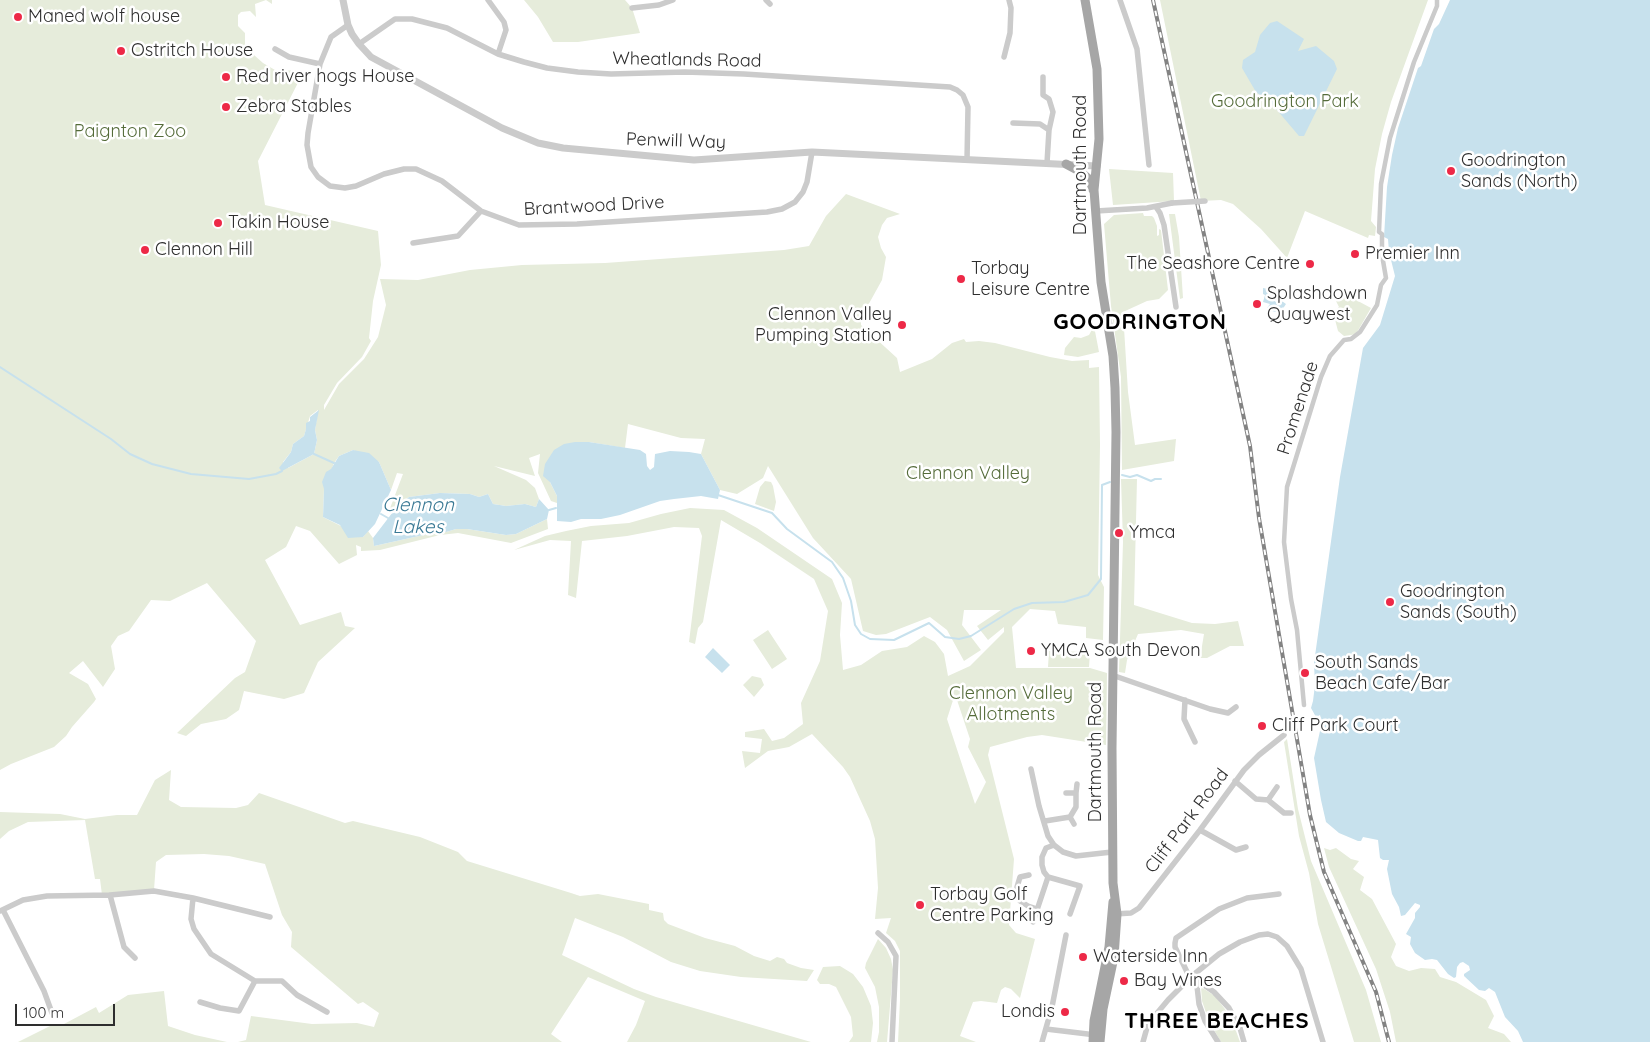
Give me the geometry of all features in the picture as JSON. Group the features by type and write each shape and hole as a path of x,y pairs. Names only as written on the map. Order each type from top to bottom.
{"main road":[{"name":"Dartmouth Road","path":"1085,0 1097,69 1098,139 1094,190 1101,282 1113,356 1116,388 1112,675 1114,957 1096,1039"},
{"path":"1066,164 1081,172 1090,180 1094,190"}],"street":[{"name":"Penwill Way","path":"343,0 348,25 359,44 372,57 502,128 538,143 563,148 694,160 812,152 1097,166"},
{"path":"488,0 504,22 506,30 498,54"},
{"path":"632,8 660,5 673,0"},
{"path":"1004,57 1010,33 1011,8 1009,0"},
{"path":"1120,0 1137,49 1149,165"},
{"name":"Promenade","path":"1304,706 1297,630 1284,542 1287,486 1330,356 1344,340 1351,339 1360,332 1377,304 1381,285 1386,278 1382,255 1382,234 1379,232 1381,184 1386,156 1414,62 1437,6 1437,0"},
{"name":"Wheatlands Road","path":"359,44 395,20 412,19 447,28 498,54 547,68 578,72 611,74 685,72 744,74 950,87 963,95 968,107 967,160"},
{"name":"Brantwood Drive","path":"348,25 331,36 320,64 313,98 307,145 311,167 330,186 345,188 362,184 384,174 404,169 416,169 442,181 481,211 518,225 542,226 775,210 782,209 795,202 802,192 807,182 812,152"},
{"path":"275,49 289,57 320,64"},
{"path":"1043,77 1043,95 1049,99 1053,112 1049,130 1047,163"},
{"path":"1013,123 1040,124 1049,130"},
{"path":"1096,211 1205,201"},
{"path":"1156,207 1164,225 1176,308"},
{"path":"413,243 458,236 481,211"},
{"path":"1112,675 1228,713 1236,707"},
{"path":"1185,700 1184,720 1195,742"},
{"name":"Cliff Park Road","path":"1114,914 1131,913 1139,908 1200,830 1235,781 1259,755 1284,735"},
{"path":"1031,769 1048,836 1054,845 1063,852 1076,856 1112,852"},
{"path":"1235,781 1256,799 1268,800 1284,813 1291,813"},
{"path":"1045,821 1070,817 1076,807 1077,784"},
{"path":"1268,800 1276,787"},
{"path":"1066,793 1076,793"},
{"path":"1070,817 1074,824"},
{"path":"1200,830 1236,850 1246,847"},
{"path":"1054,845 1046,848 1042,857 1042,865 1048,877 1080,886 1070,914"},
{"path":"1029,875 1020,877 1017,886 1020,901 1037,909"},
{"path":"1033,922 1048,877"},
{"path":"52,1013 44,991 1,911 23,900 47,896 110,895 154,891 193,898 270,917"},
{"path":"1244,1042 1240,1028 1229,1008 1214,992 1185,970 1175,947 1176,938 1219,909 1247,898 1279,894"},
{"path":"110,895 124,947 135,958"},
{"path":"193,898 191,919 194,930 210,954 255,981 282,980 298,995 327,1012"},
{"path":"878,933 888,942 896,956 892,1042"},
{"path":"1143,1042 1148,1024 1192,976 1219,954 1240,942 1268,934 1277,937 1286,946 1301,969 1323,1042"},
{"path":"1042,1042 1066,935"},
{"path":"200,1002 220,1008 239,1010 255,981"},
{"path":"1199,981 1197,986 1199,1004 1205,1021 1218,1042"},
{"path":"1046,1029 1096,1039"}],"green space":[{"path":"0,0 266,0 255,4 256,17 250,11 241,12 238,15 238,26 245,33 245,47 263,63 275,70 304,71 258,161 265,205 378,231 381,265 373,301 369,338 371,341 362,357 337,383 324,405 324,410 339,384 364,359 378,337 386,305 380,279 418,280 470,270 522,265 605,263 784,250 809,246 826,216 846,194 900,214 887,218 882,225 878,237 886,257 882,280 861,318 861,325 897,358 900,372 932,359 952,343 964,339 966,342 995,343 1072,361 1089,360 1089,368 1099,367 1098,575 1104,587 1103,640 1086,638 1086,627 1058,624 1055,611 1030,609 1012,627 1016,668 1090,668 1107,673 1106,745 1042,735 990,747 988,755 1014,859 1009,925 1016,933 1035,939 1020,998 1011,989 1005,987 1001,990 997,1003 973,1002 960,1036 976,1042 898,1042 900,951 895,941 886,933 891,918 875,919 878,888 875,839 870,821 850,777 843,767 812,734 789,747 768,751 745,768 742,751 760,753 762,739 745,737 745,732 764,729 772,741 784,738 803,724 801,703 820,661 828,611 814,579 721,520 703,622 698,628 695,644 689,642 702,536 699,528 674,527 627,536 582,541 576,598 568,595 571,541 550,540 514,550 545,536 591,526 629,523 690,508 724,510 757,528 832,579 842,603 840,635 843,670 861,665 882,651 907,647 924,636 935,642 944,654 948,676 970,666 1004,632 1004,627 988,640 977,626 1001,610 964,610 962,625 981,650 964,661 947,630 930,617 886,634 876,635 863,631 851,579 813,538 768,466 763,478 737,494 720,490 701,454 705,439 681,438 628,424 625,448 589,442 550,482 557,496 557,503 551,501 538,473 540,454 529,458 535,476 494,466 526,480 535,488 539,499 536,507 525,504 506,506 493,504 488,494 479,497 470,494 440,493 409,497 399,504 392,513 389,511 403,474 397,473 391,490 379,462 353,450 339,456 334,463 324,489 323,517 363,537 368,531 373,538 374,546 456,529 506,535 516,534 547,519 548,529 511,543 458,533 440,535 380,550 361,551 361,547 356,545 357,555 339,564 310,531 296,526 286,547 265,560 300,625 341,612 345,626 355,628 318,662 304,693 284,699 244,691 239,710 226,719 201,724 186,736 177,733 235,678 245,672 256,641 207,583 170,601 151,600 129,631 118,636 111,646 115,669 103,687 83,661 69,673 88,684 96,699 94,702 66,736 54,747 0,770","holes":["318,410 315,430 317,440 314,454 288,468 283,462 291,452 293,444 304,436 310,416","955,694 970,739 968,747 986,782 975,804 947,719"]},
{"path":"524,0 625,0 632,8 640,33 578,42 553,42 538,17"},
{"name":"Goodrington Park","path":"1160,0 1428,0 1391,102 1382,134 1375,169 1371,221 1376,227 1375,236 1369,235 1368,238 1305,211 1287,258 1261,229 1233,204 1221,200 1201,201"},
{"path":"1109,169 1173,173 1174,201 1113,205"},
{"path":"1143,213 1144,216 1152,216 1154,218 1157,226 1157,236 1159,235 1159,229 1161,230 1168,290 1159,299 1147,301 1123,312 1128,392 1135,445 1176,439 1174,461 1122,470 1121,377 1111,306 1104,224 1114,215"},
{"path":"1169,214 1175,214 1179,237 1183,298 1180,299"},
{"path":"1343,293 1371,308 1356,334 1344,336 1338,331 1333,312 1339,307 1336,301"},
{"path":"1094,326 1099,352 1078,357 1064,355 1065,348 1074,337 1081,338 1089,335"},
{"path":"1121,479 1137,479 1134,605 1192,623 1215,624 1238,621 1244,646 1230,646 1207,658 1200,658 1204,634 1181,630 1138,634 1127,660 1125,673 1119,672 1123,542"},
{"path":"765,481 771,482 773,486 776,502 774,511 755,504 760,487"},
{"path":"768,630 787,659 772,669 753,640"},
{"path":"1049,651 1090,652 1089,667 1048,667"},
{"path":"752,676 761,678 764,685 754,697 743,685"},
{"path":"1287,739 1298,809 1311,861 1366,990 1381,1042 1354,1042 1318,924 1309,873 1299,836 1284,742"},
{"path":"171,770 169,800 181,807 236,808 248,805 259,793 345,823 353,821 420,837 458,852 467,861 580,896 598,894 649,904 649,910 663,913 664,920 668,924 705,938 735,946 754,956 770,961 777,957 801,968 814,970 807,981 741,977 700,971 671,962 623,937 575,918 562,955 634,989 656,997 811,1042 627,1042 645,1001 588,977 551,1034 562,1042 238,1042 246,1040 251,1016 312,1024 357,1023 374,1027 379,1013 363,1002 358,1004 291,947 292,932 282,915 265,864 229,856 204,854 166,855 156,862 154,890 102,895 100,879 95,879 85,820 28,822 9,831 0,839 0,812 60,814 85,819 117,815 137,815 155,780"},
{"path":"1324,848 1330,850 1336,848 1351,859 1359,861 1353,869 1364,877 1360,890 1372,899 1396,944 1391,957 1396,966 1409,971 1421,968 1435,969 1440,977 1456,982 1486,1000 1494,1016 1488,1028 1504,1034 1511,1042 1396,1042 1390,1012 1376,969 1329,867"},
{"path":"878,939 886,948 893,970 887,1042 877,1042 879,1007 875,987 865,968"},
{"path":"840,966 853,974 863,987 871,1006 873,1023 871,1042 849,1042 853,1036 851,1017 836,987 829,984 820,984 817,980 823,967"},
{"path":"1201,987 1215,996 1231,1017 1240,1042 1221,1042 1209,1021 1202,1001"},
{"path":"164,991 168,1026 195,1035 227,1042 18,1042 50,1026 64,1024 96,1007 99,1013 128,995"}],"water":[{"path":"1450,0 1650,0 1650,1042 1523,1042 1518,1031 1505,1017 1495,992 1489,988 1485,991 1479,990 1464,976 1470,970 1469,966 1463,962 1460,963 1454,978 1448,974 1437,960 1425,960 1415,953 1410,944 1411,937 1406,934 1420,905 1415,903 1405,915 1401,916 1399,907 1392,894 1387,869 1389,860 1380,858 1378,840 1363,837 1361,841 1358,841 1339,833 1326,822 1321,800 1314,758 1322,722 1320,715 1316,717 1311,708 1315,685 1314,663 1340,477 1363,348 1380,325 1395,276 1388,239 1384,237 1387,187 1398,128 1418,68 1421,66 1434,29 1439,24"},
{"path":"1277,21 1304,39 1298,51 1316,46 1334,61 1337,69 1304,136 1299,136 1271,103 1256,92 1242,68 1243,60 1255,52 1260,35 1270,23"},
{"path":"1263,288 1273,290 1269,297 1276,302 1279,299 1286,304 1280,313 1269,312 1267,308 1270,304 1263,302 1265,295 1263,294"},
{"path":"319,410 315,430 317,440 314,454 282,471 279,468 291,452 293,444 304,436 306,423"},
{"path":"589,442 640,450 646,454 647,466 650,470 654,467 655,454 670,451 701,454 720,490 718,499 701,496 674,499 660,501 620,515 601,519 581,519 571,522 557,521 557,496 550,482 543,476 545,464 554,450 564,444"},
{"path":"353,450 369,453 379,462 391,490 375,524 363,537 348,538 340,525 323,517 324,489 322,482 326,472 331,469 339,456"},
{"name":"Clennon Lakes","path":"440,493 470,494 479,497 488,494 493,504 506,506 525,504 536,507 539,499 549,510 547,519 516,534 506,535 456,529 374,546 373,538 399,504 409,497"},
{"path":"713,648 730,665 722,673 705,657"}],"waterway":[{"path":"0,367 111,439 130,454 152,464 191,474 249,479 276,474 282,471"},
{"path":"314,454 334,463"},
{"path":"1122,475 1130,477 1137,475 1151,481 1161,479"},
{"path":"718,495 772,513 787,529 832,562 843,578 851,601 855,625 861,634 870,639 894,640 929,623 945,637 959,639 971,636 1014,609 1032,603 1064,602 1088,595 1101,579 1102,485 1110,482"},
{"path":"549,510 556,508"},
{"path":"381,514 388,518"}],"railway":[{"path":"1153,0 1250,446 1259,518 1310,815 1324,872 1376,992 1389,1042"}],"place":[{"name":"Maned wolf house","path":"18,17"},
{"name":"Ostritch House","path":"121,51"},
{"name":"Red river hogs House","path":"226,77"},
{"name":"Zebra Stables","path":"226,107"},
{"name":"Goodrington Sands (North)","path":"1451,171"},
{"name":"Takin House","path":"218,223"},
{"name":"Clennon Hill","path":"145,250"},
{"name":"Premier Inn","path":"1355,254"},
{"name":"The Seashore Centre","path":"1310,264"},
{"name":"Torbay Leisure Centre","path":"961,279"},
{"name":"Splashdown Quaywest","path":"1257,304"},
{"name":"Clennon Valley Pumping Station","path":"902,325"},
{"name":"Ymca","path":"1119,533"},
{"name":"Goodrington Sands (South)","path":"1390,602"},
{"name":"YMCA South Devon","path":"1031,651"},
{"name":"South Sands Beach Cafe/Bar","path":"1305,673"},
{"name":"Cliff Park Court","path":"1262,726"},
{"name":"Torbay Golf Centre Parking","path":"920,905"},
{"name":"Waterside Inn","path":"1083,957"},
{"name":"Bay Wines","path":"1124,981"},
{"name":"Londis","path":"1065,1012"}],"district":[{"name":"GOODRINGTON","path":"1140,322"},
{"name":"THREE BEACHES","path":"1217,1021"}],"park label":[{"name":"Paignton Zoo","path":"130,132"},
{"name":"Clennon Valley","path":"968,474"},
{"name":"Clennon Valley Allotments","path":"1011,704"}]}
